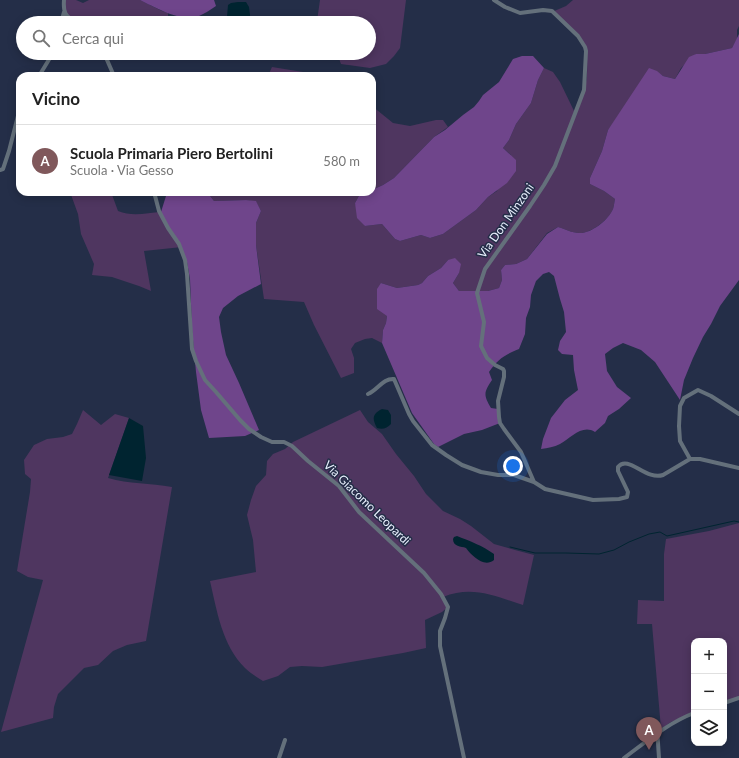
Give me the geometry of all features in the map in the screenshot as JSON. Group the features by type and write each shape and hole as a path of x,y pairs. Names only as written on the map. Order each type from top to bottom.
{"street":[{"path":"63,16 64,0"},
{"name":"Via Don Minzoni","path":"494,0 520,12 543,10 552,11 578,36 586,52 584,90 555,166 544,186 484,269 477,293 484,322 481,346 487,358 504,371 498,401 500,424 521,452 534,482"},
{"path":"64,12 66,16"},
{"path":"41,72 49,60"},
{"path":"107,60 112,72"},
{"path":"0,170 3,169 16,124"},
{"name":"Via Giacomo Leopardi","path":"155,196 159,212 179,244 185,260 192,349 204,380 249,429 272,442 284,442 292,446 339,486 359,512 424,573 441,594 448,607 440,631 440,646 464,758"},
{"path":"368,394 376,390 386,380 394,379 409,414 432,445 462,465 481,472 498,475 514,475 534,482 545,489 593,500 619,499 627,497 628,492 618,472 618,467 625,463 650,475 660,476 690,459 700,459 739,468"},
{"path":"690,459 680,441 680,406 684,398 698,390 711,396 739,414"},
{"path":"727,702 739,698"},
{"path":"624,758 657,731 691,714"},
{"path":"657,731 659,758"},
{"path":"279,758 285,740"}],"shaded area":[{"path":"63,0 76,0 83,3 89,0 140,0 168,13 168,16 67,16"},
{"path":"140,0 214,0 216,6 199,16 176,16"},
{"path":"320,0 406,0 400,48 386,64 370,68 341,64 340,60 376,60 376,16 318,16"},
{"path":"573,0 739,0 739,26 737,30 737,39 732,48 705,54 696,54 681,68 675,79 663,76 656,71 608,130 602,151 590,178 590,184 604,191 615,199 613,210 603,222 593,229 583,233 558,227 547,233 527,259 516,264 505,265 501,270 502,280 499,288 488,291 459,291 453,283 459,273 448,260 441,268 428,276 418,285 397,288 381,283 387,316 383,330 382,343 372,338 355,343 351,349 354,358 354,373 341,378 304,302 264,299 256,245 256,223 261,211 256,202 246,200 214,201 210,196 359,196 355,203 365,226 382,224 395,239 400,241 421,235 430,238 443,234 476,210 488,197 497,191 511,155 503,148 509,140 516,124 531,103 538,80 544,68 553,72 560,82 575,113 581,100 586,81 586,47 581,38 552,12 566,6"},
{"path":"739,34 739,280 720,306 703,337 684,380 680,400 655,362 641,350 623,343 605,354 607,371 617,387 631,398 619,409 608,416 605,423 595,432 590,430 581,431 558,445 541,449 551,418 565,400 578,390 573,355 562,354 558,350 560,341 566,332 564,312 554,276 549,272 543,274 536,281 526,318 525,334 519,349 502,358 489,372 492,380 487,388 486,397 491,408 498,409 500,423 482,430 464,434 438,447 434,444 412,413 382,343 383,330 387,316 377,309 377,289 381,283 397,288 418,285 428,276 441,268 448,260 455,258 461,264 459,273 453,283 459,291 488,291 499,288 502,280 501,270 505,265 516,264 527,259 547,234 558,227 571,232 583,233 598,226 610,215 615,199 604,191 590,184 590,178 602,151 608,130 649,68 657,71 663,76 675,79 689,57 696,54 705,54 732,48"},
{"path":"522,56 533,56 544,68 538,80 531,103 516,124 509,140 503,148 516,160 516,171 507,183 488,197 476,210 443,234 430,238 421,235 400,241 395,239 382,224 365,226 357,218 355,203 359,196 376,196 376,188 394,178 434,137 474,107 483,95 499,82 513,59"},
{"path":"272,67 303,72 270,72"},
{"path":"376,109 393,123 410,126 436,120 443,120 448,127 434,137 394,178 376,188"},
{"path":"71,196 112,196 118,211 123,213 140,214 161,212 182,247 144,251 151,291 112,277 92,275 94,264 81,234 78,214"},
{"path":"166,196 210,196 214,201 256,201 261,211 256,223 256,245 261,284 238,296 223,308 219,317 226,355 259,430 245,436 209,438 201,410 196,372 192,329 190,279 187,262 161,212"},
{"path":"83,410 101,425 115,414 129,418 108,478 172,487 146,641 127,645 113,651 98,665 84,668 58,694 54,707 53,718 1,732 43,580 28,577 17,571 31,479 25,474 24,460 34,445 47,439 72,434"},
{"path":"360,410 368,422 382,434 426,494 443,511 471,526 494,544 534,555 523,605 493,595 474,592 464,592 443,597 449,606 442,612 425,620 426,648 322,667 290,667 278,676 263,681 245,668 231,649 218,616 210,581 256,572 253,540 247,515 256,486 266,475 267,461 273,454 285,449 293,442"},
{"path":"739,523 739,699 727,702 727,638 691,638 691,714 671,722 661,729 652,624 637,624 638,600 664,601 664,554 666,539 709,531"}],"water":[{"path":"246,2 249,7 250,16 227,16 228,5 231,3"},
{"path":"382,409 388,410 391,415 391,424 386,428 381,429 377,428 374,422 374,417 376,413"},
{"path":"129,418 143,426 146,458 142,481 109,475"},
{"path":"457,536 490,551 494,554 494,560 486,563 478,560 466,548 454,544 453,539"}],"waterway":[{"path":"510,547 535,553 599,554 614,550 649,534 660,532 667,536 734,521 739,522"}],"place":[{"name":"Scuola Primaria Piero Bertolini","path":"649,750"}]}
